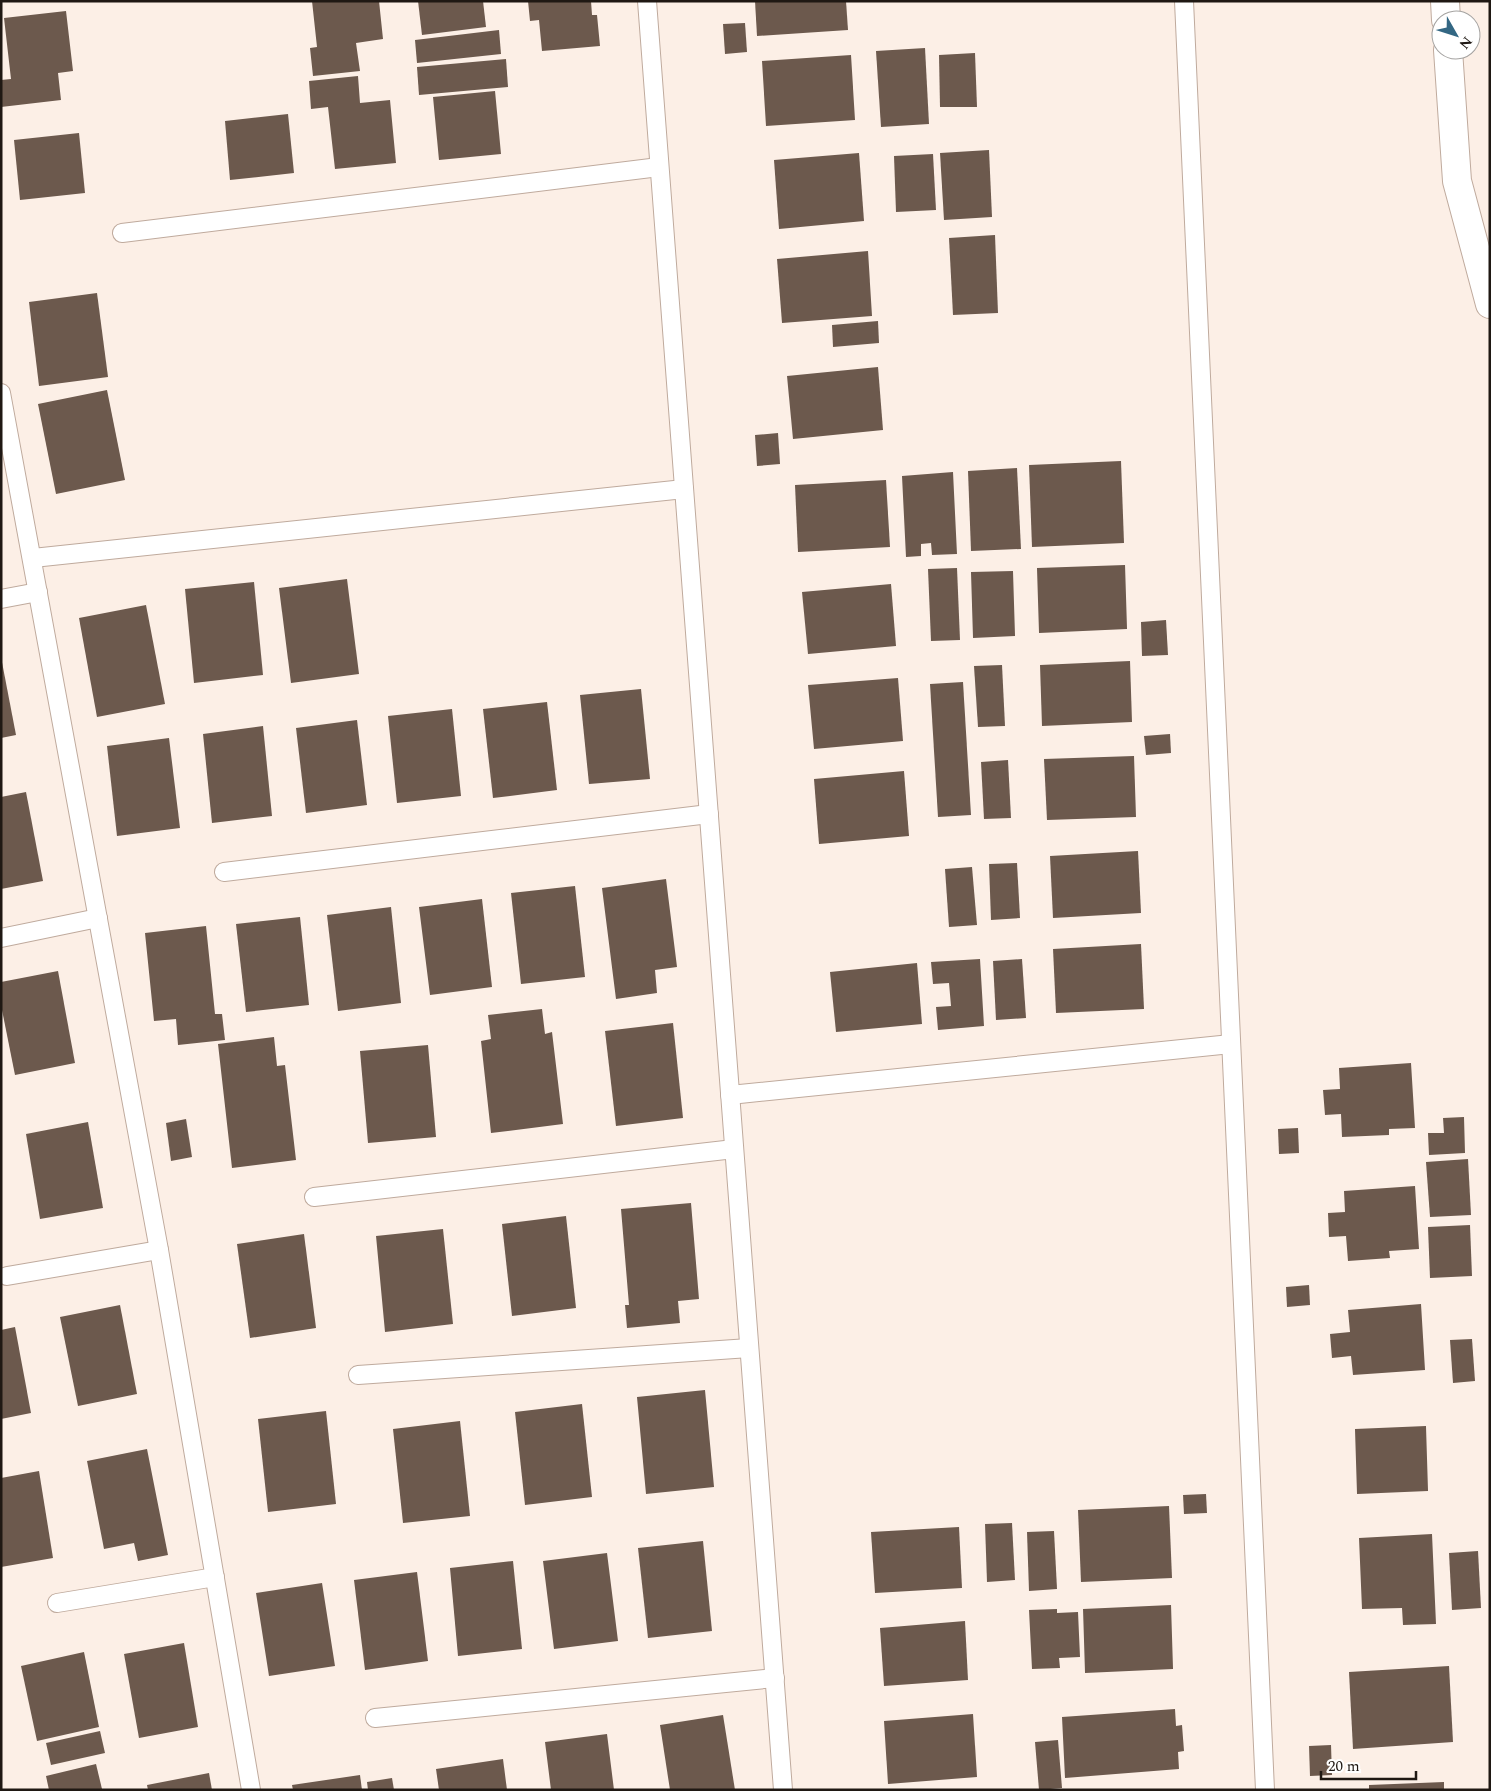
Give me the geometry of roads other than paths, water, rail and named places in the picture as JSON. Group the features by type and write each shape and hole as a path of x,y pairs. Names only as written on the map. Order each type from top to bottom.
{"street":[{"path":"1449,60 1457,181 1490,304"}],"lane":[{"path":"647,1 783,1790"},
{"path":"1184,1 1265,1790"},
{"path":"122,233 659,167"},
{"path":"1,393 159,1250 251,1790"},
{"path":"32,558 684,489"},
{"path":"1,599 38,592"},
{"path":"224,872 709,814"},
{"path":"1,938 98,918"},
{"path":"730,1095 1231,1044"},
{"path":"314,1196 734,1150"},
{"path":"7,1276 159,1250"},
{"path":"358,1375 749,1348"},
{"path":"57,1603 215,1577"},
{"path":"375,1718 775,1678"}]}
